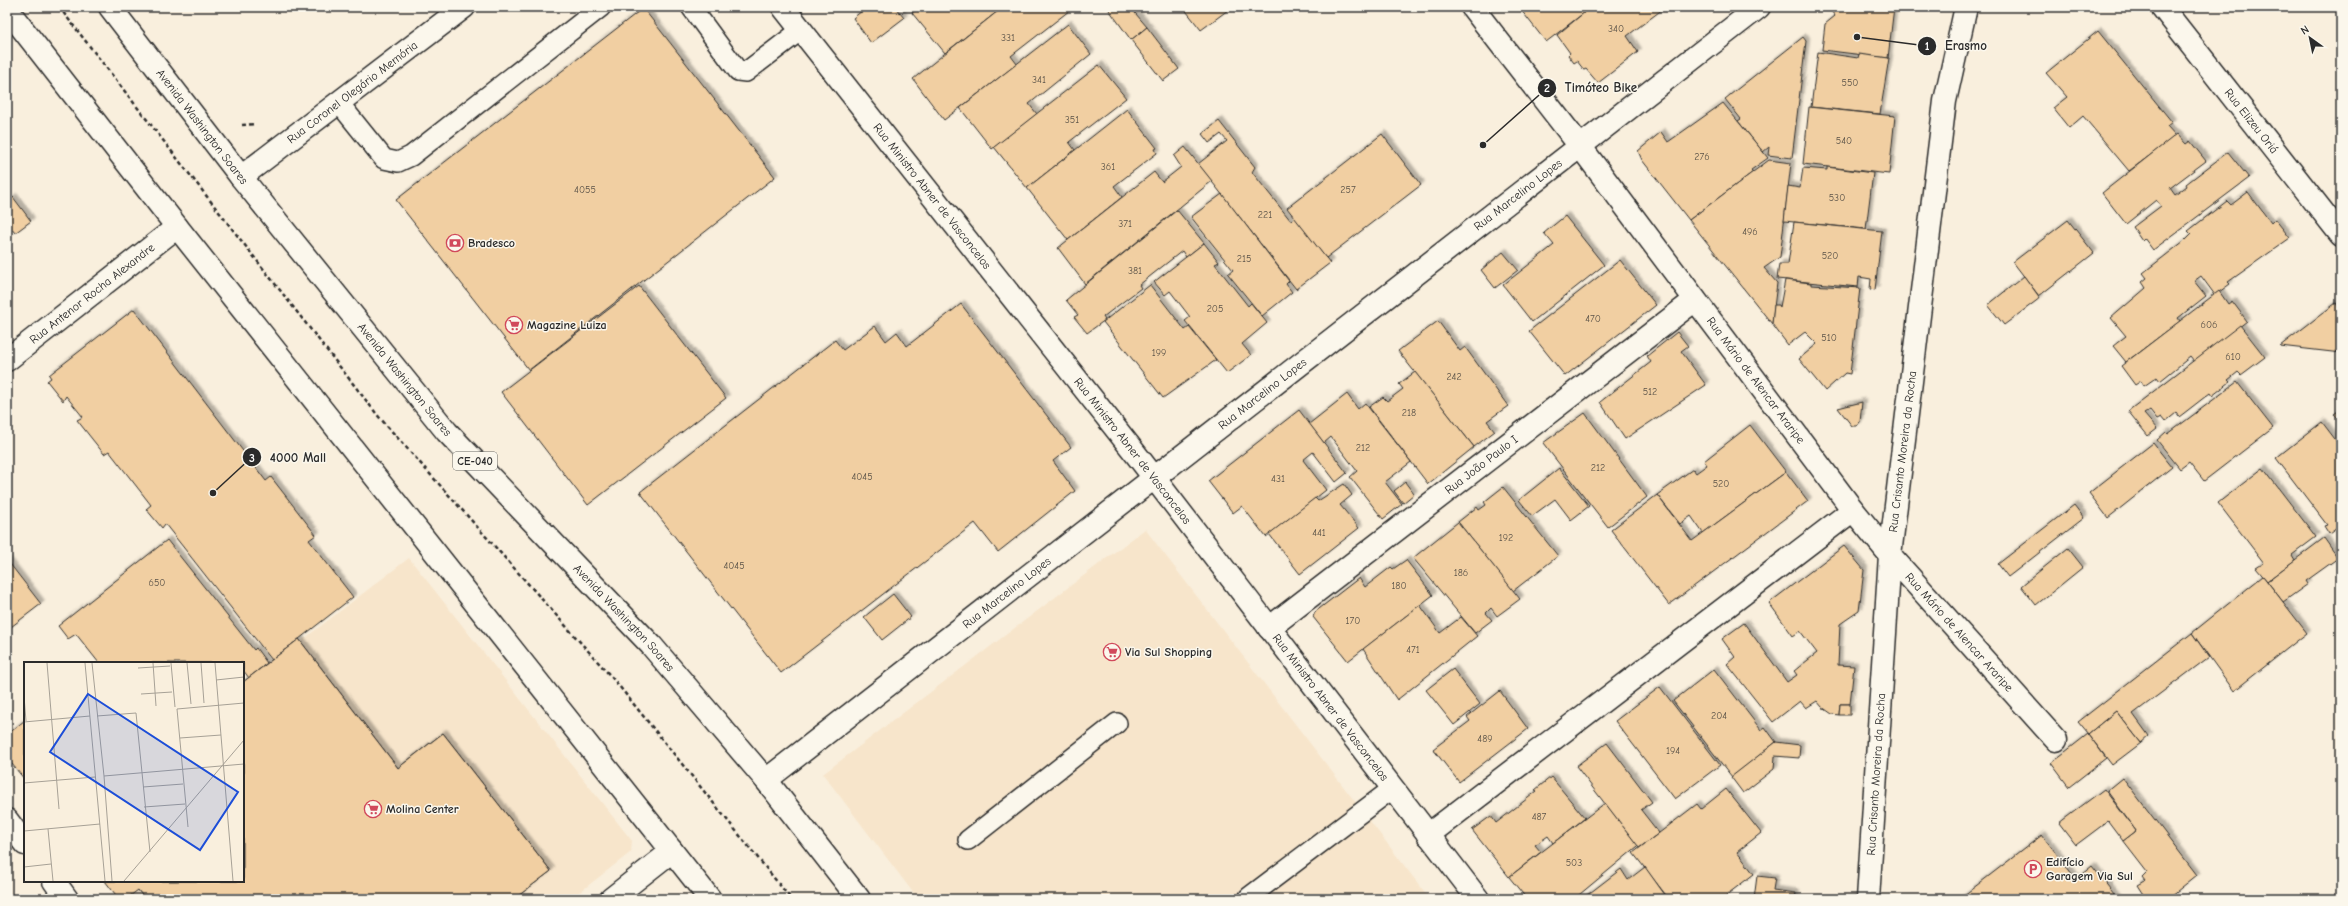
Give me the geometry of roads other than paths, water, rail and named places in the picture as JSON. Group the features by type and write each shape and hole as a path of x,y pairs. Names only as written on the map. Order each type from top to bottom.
{"main road":[{"name":"Avenida Washington Soares","path":"110,7 241,177 447,432 651,645 766,780 859,899"},
{"name":"Rua Coronel Olegário Memória","path":"241,177 464,7"},
{"name":"Rua Ministro Abner de Vasconcelos","path":"783,7 1155,479 1428,836 1478,899"},
{"name":"Rua Mário de Alencar Araripe","path":"1472,7 1580,146 1853,510 1890,555 2056,740"},
{"name":"Rua Marcelino Lopes","path":"766,780 1155,479 1759,7"},
{"name":"Rua Crisanto Moreira da Rocha","path":"1868,899 1890,555 1945,101 1966,7"},
{"name":"Rua Elizeu Oriá","path":"2162,7 2341,235"},
{"path":"7,8 177,227 710,899"},
{"name":"Rua Antenor Rocha Alexandre","path":"7,360 177,227"},
{"name":"Rua João Paulo I","path":"1269,628 1694,300"},
{"path":"1428,836 1853,510"},
{"path":"7,820 24,843"},
{"path":"611,899 672,851"},
{"path":"55,882 67,899"}],"lane":[{"path":"339,103 384,159 398,162 417,151 601,7"},
{"path":"691,7 738,71 746,72 801,30"},
{"path":"968,840 1117,723"},
{"path":"1249,897 1392,789"}],"place":[{"name":"Erasmo","path":"1857,37"},
{"name":"Timóteo Bike","path":"1483,145"},
{"name":"Bradesco","path":"455,243"},
{"name":"Magazine Luiza","path":"514,325"},
{"name":"4000 Mall","path":"213,493"},
{"name":"Via Sul Shopping","path":"1112,652"},
{"name":"Molina Center","path":"373,809"},
{"name":"Edifício Garagem Via Sul","path":"2033,869"}]}
